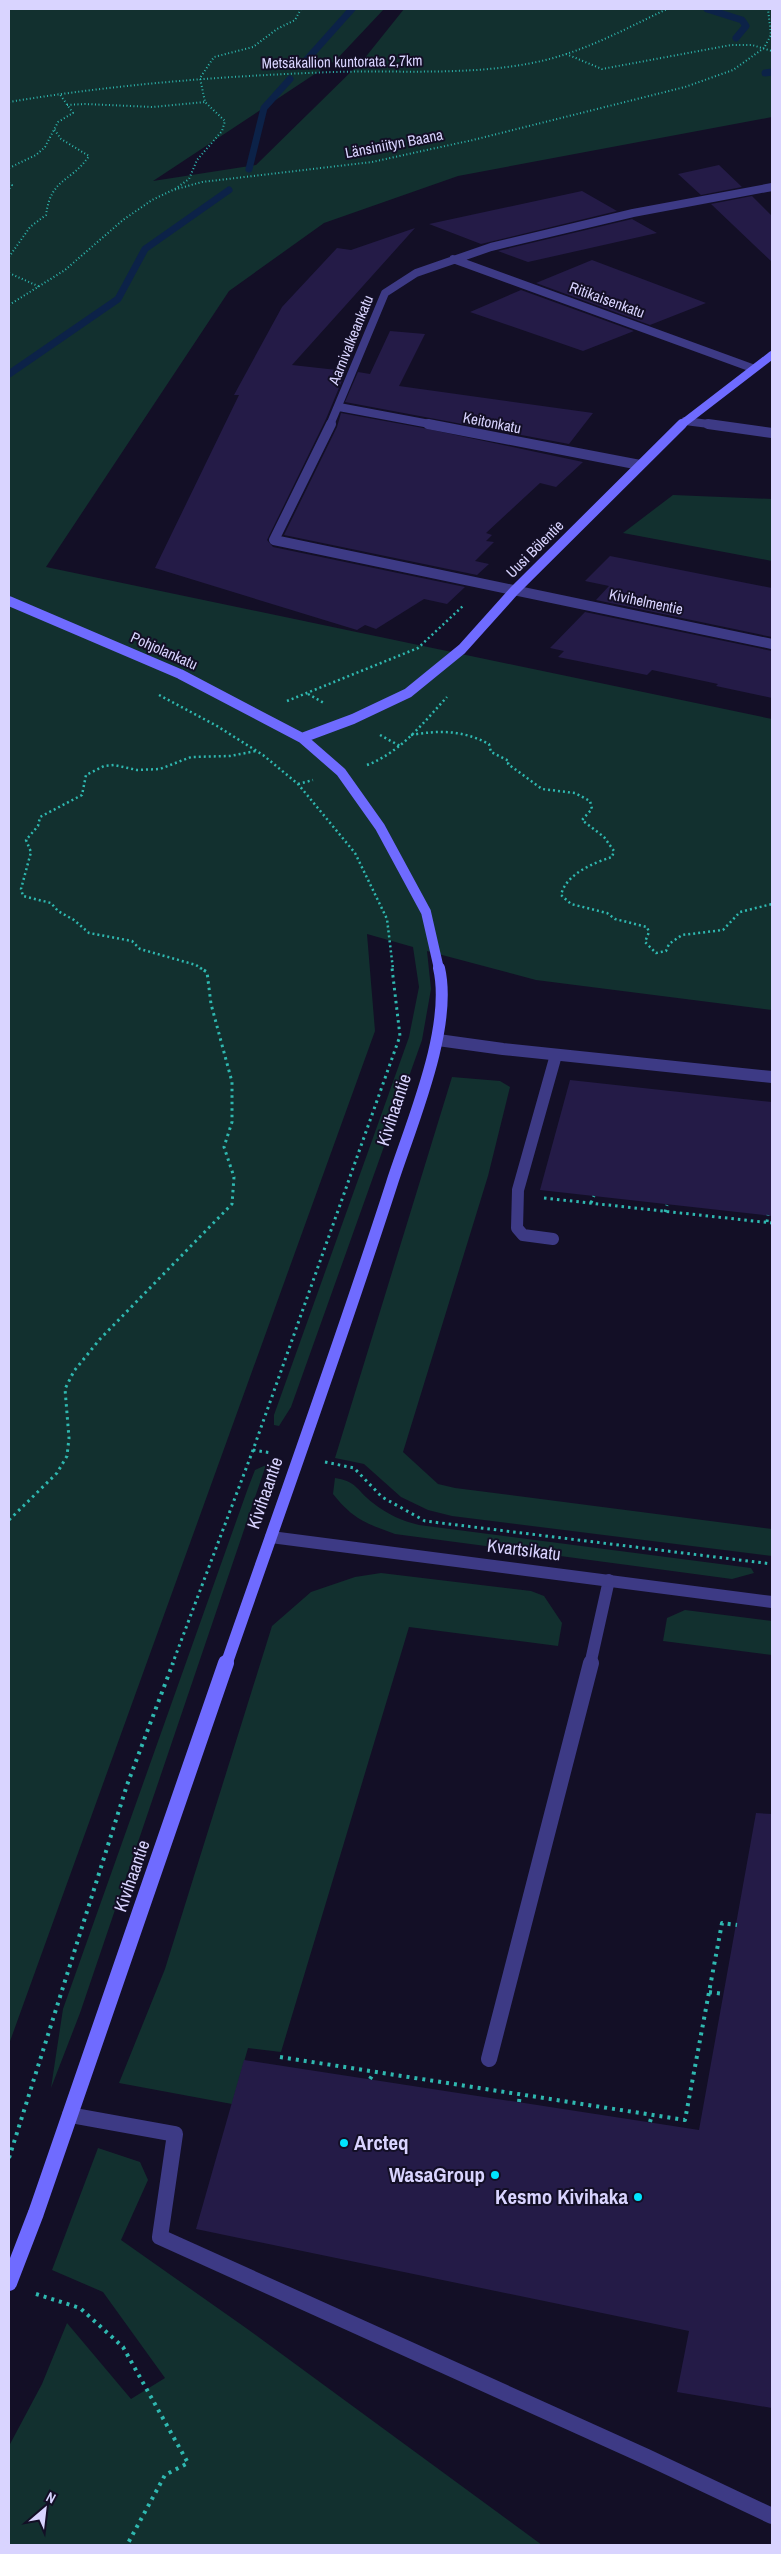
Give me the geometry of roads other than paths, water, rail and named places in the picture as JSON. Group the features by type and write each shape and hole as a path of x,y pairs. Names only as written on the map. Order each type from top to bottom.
{"main road":[{"name":"Uusi Bölentie","path":"302,738 353,719 408,693 462,649 514,590 685,420 752,368 772,355"},
{"name":"Pohjolankatu","path":"9,600 180,674 302,738"},
{"name":"Kivihaantie","path":"9,2283 36,2213 271,1537 378,1226 438,1040 442,981 426,912 380,827 341,772 302,738"}],"street":[{"name":"Aarnivalkeankatu","path":"514,590 274,540 339,408 385,293 416,273 491,247 633,213 772,186"},
{"name":"Ritikaisenkatu","path":"453,259 752,368"},
{"name":"Keitonkatu","path":"339,408 640,465"},
{"path":"685,420 772,433"},
{"name":"Kivihelmentie","path":"514,590 772,644"},
{"path":"438,1040 556,1055 772,1077"},
{"path":"553,1239 523,1235 517,1228 518,1190 556,1055"},
{"name":"Kvartsikatu","path":"271,1537 772,1602"},
{"path":"489,2059 594,1651 609,1580"},
{"path":"70,2115 175,2134 160,2237 638,2452 772,2516"}],"waterway":[{"path":"301,66 352,9"},
{"path":"707,9 742,20 746,26 736,38"},
{"path":"765,73 772,72"},
{"path":"249,169 264,108 290,79"},
{"path":"9,374 118,299 145,249 229,190"}],"place":[{"name":"Arcteq","path":"344,2143"},
{"name":"WasaGroup","path":"495,2175"},
{"name":"Kesmo Kivihaka","path":"638,2197"}]}
